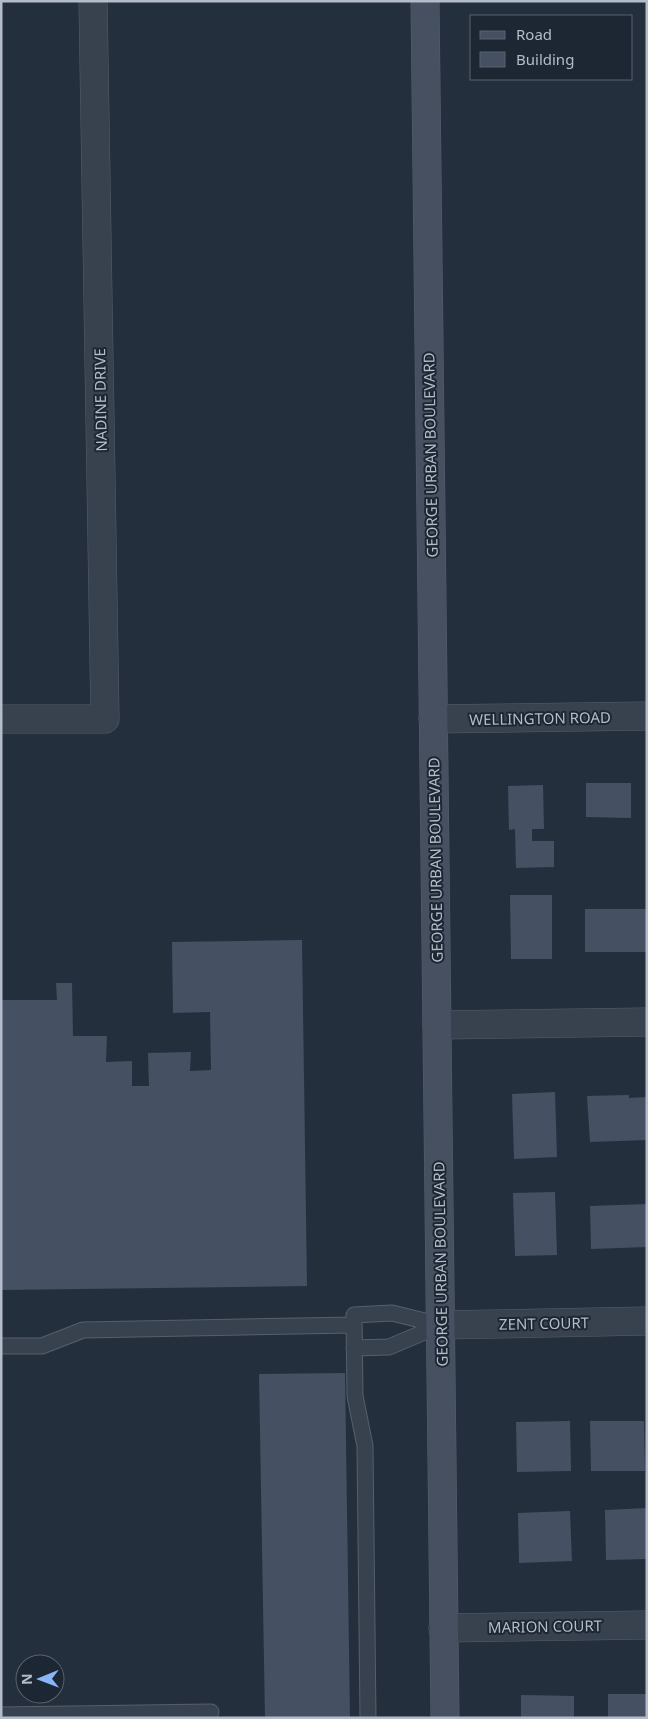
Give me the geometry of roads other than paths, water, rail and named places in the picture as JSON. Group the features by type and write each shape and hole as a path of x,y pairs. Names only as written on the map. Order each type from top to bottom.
{"street":[{"name":"NADINE DRIVE","path":"13,719 104,719 94,1"},
{"name":"GEORGE URBAN BOULEVARD","path":"424,1 445,1718"},
{"name":"WELLINGTON ROAD","path":"433,719 647,716"},
{"path":"437,1025 647,1022"},
{"name":"ZENT COURT","path":"441,1325 647,1320"},
{"name":"MARION COURT","path":"443,1628 647,1625"}],"lane":[{"path":"1,1346 42,1346 83,1330 354,1320 392,1313 441,1325"},
{"path":"354,1320 355,1396 365,1446 368,1718"},
{"path":"354,1348 389,1347 441,1325"},
{"path":"1,1715 210,1712"}]}
